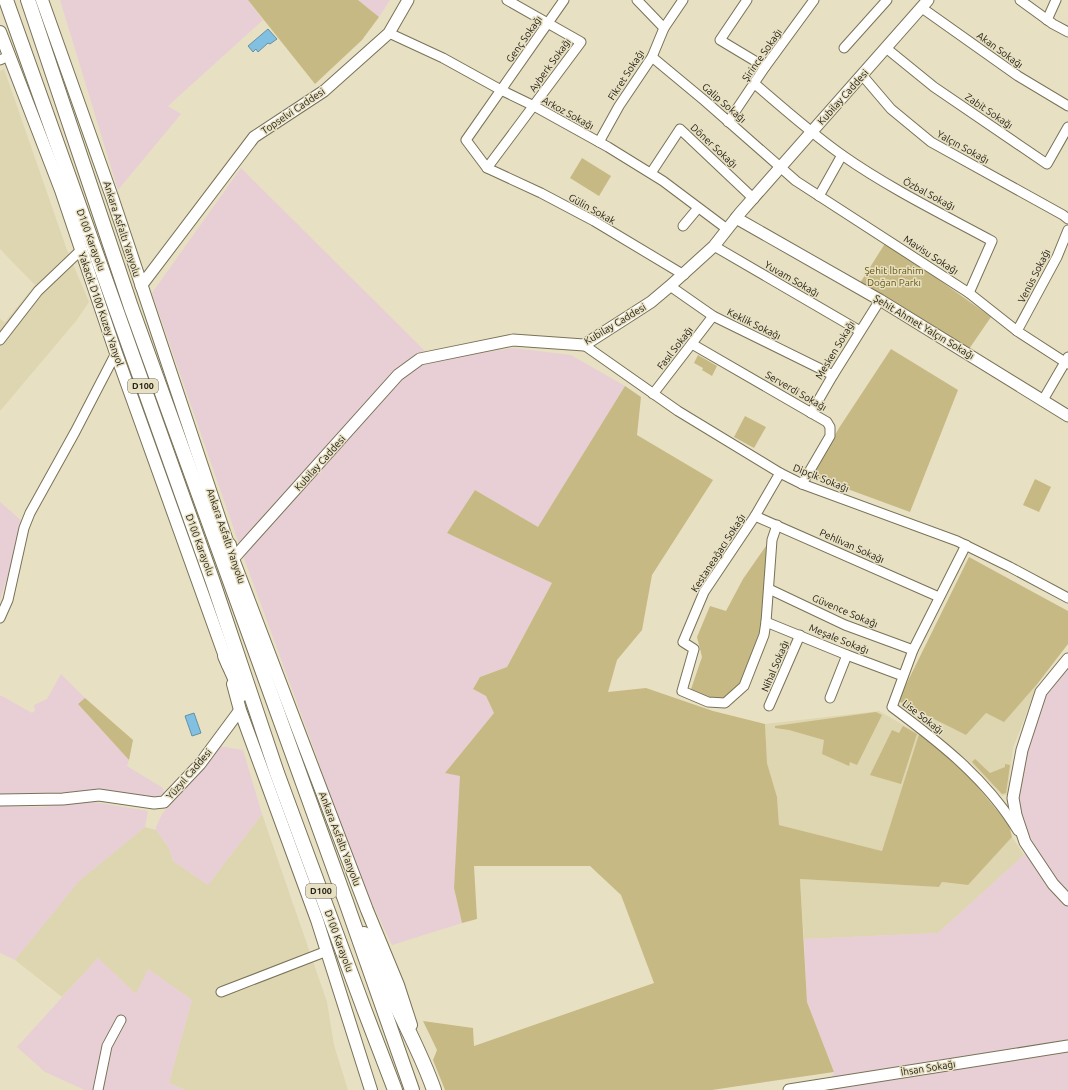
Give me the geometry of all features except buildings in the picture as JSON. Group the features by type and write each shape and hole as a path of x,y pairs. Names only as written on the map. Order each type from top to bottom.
{"highway":[{"name":"D100 Karayolu","path":"6,0 213,582 278,773 395,1090"},
{"name":"D100 Karayolu","path":"28,0 130,307 346,902 412,1090"},
{"path":"229,545 245,622"},
{"name":"D100","path":"225,656 278,773"},
{"path":"346,902 373,950 392,997 425,1066 434,1090"},
{"path":"364,1009 386,1090"}],"main road":[{"name":"Ankara Asfaltı Yanyolu","path":"42,0 112,197 234,559 367,910 398,985 425,1066"},
{"name":"Yakacık D100 Kuzey Yanyol","path":"0,32 4,58 61,190 116,353 225,656"},
{"path":"225,656 240,710 317,920 371,1090"}],"street":[{"name":"Topselvi Caddesi","path":"141,286 254,137 324,91 389,33 408,0"},
{"name":"Ayberk Sokağı","path":"487,168 581,42 507,0"},
{"name":"Genç Sokağı","path":"487,168 466,140 564,0"},
{"path":"637,0 664,28"},
{"name":"Fikret Sokağı","path":"599,142 618,106 652,57 664,28 683,0"},
{"path":"747,0 720,40 765,67"},
{"name":"Şirince Sokağı","path":"728,122 765,67 814,0"},
{"path":"844,48 888,0"},
{"path":"1020,0 1068,32"},
{"path":"1048,20 1056,0"},
{"name":"Kubilay Caddesi","path":"234,559 398,375 420,359 512,340 584,345 651,302 714,246 780,167 925,4"},
{"name":"Akan Sokağı","path":"925,4 1018,76 1068,106"},
{"name":"Arkoz Sokağı","path":"389,33 443,58 599,142 651,173 727,229"},
{"name":"Zabit Sokağı","path":"886,48 934,87 1047,164 1068,127"},
{"name":"Galip Sokağı","path":"652,57 780,167"},
{"name":"Yalçın Sokağı","path":"862,75 891,109 931,142 1028,194 1063,215 1068,220"},
{"name":"Özbal Sokağı","path":"755,84 842,155 896,189 992,241 969,293"},
{"name":"Döner Sokağı","path":"651,173 680,129 754,199"},
{"path":"819,196 842,155"},
{"name":"Mavisu Sokağı","path":"780,167 796,181 969,293 1017,331 1067,361"},
{"name":"Gülin Sokak","path":"487,168 541,193 594,221 684,274"},
{"path":"683,226 698,208"},
{"name":"Şehit Ahmet Yalçın Sokağı","path":"736,218 880,300 1068,416"},
{"name":"Venüs Sokağı","path":"1017,331 1057,257 1068,230"},
{"name":"Yuvam Sokağı","path":"714,246 860,331"},
{"path":"0,340 38,291 81,250"},
{"name":"Keklik Sokağı","path":"670,286 713,316 833,375"},
{"name":"Mesken Sokağı","path":"812,413 833,375 880,300"},
{"name":"Fasıl Sokağı","path":"653,394 713,316"},
{"name":"Serverdi Sokağı","path":"692,344 827,422 831,432 802,484"},
{"name":"Dipçik Sokağı","path":"584,345 678,411 780,473 802,484 957,541 1068,598"},
{"path":"0,618 8,600 24,528 30,513 75,432 116,353"},
{"path":"1044,400 1067,361"},
{"name":"Kestaneağacı Sokağı","path":"777,526 772,540 764,635 744,686 725,703 708,702 682,691 694,649 683,642 704,592 755,516 780,473"},
{"name":"Pehlivan Sokağı","path":"755,516 940,597"},
{"name":"Lise Sokağı","path":"966,546 913,650 892,706 960,760 1007,812 1025,842"},
{"name":"Güvence Sokağı","path":"769,589 845,625 913,650"},
{"name":"Meşale Sokağı","path":"766,622 903,676"},
{"name":"Nihal Sokağı","path":"769,706 800,635"},
{"path":"830,698 847,655"},
{"path":"1068,659 1041,692 1022,750 1013,798 1016,815 1025,842 1053,884 1068,900"},
{"name":"Yüzyıl Caddesi","path":"0,800 63,800 99,795 154,804 164,802 200,764 240,710"},
{"path":"221,992 327,951"},
{"path":"98,1090 107,1046 122,1020"},
{"name":"İhsan Sokağı","path":"789,1090 816,1088 1068,1046"}],"shaded area":[{"path":"60,0 248,0 263,20 168,106 181,114 118,190"},
{"path":"358,0 390,0 379,17"},
{"path":"4,69 67,250 89,302 76,321 0,411 0,319 5,322 35,285 0,249 0,71"},
{"path":"241,168 434,360 513,348 571,355 625,386 538,528 475,490 447,533 552,583 507,667 480,677 473,689 486,696 494,713 446,772 461,776 454,888 462,923 392,945 345,846 318,760 245,561 152,293"},
{"path":"0,502 24,523 0,600"},
{"path":"1068,665 1068,1090 825,1090 834,1072 807,1002 804,939 938,933 1024,855 1035,847 1014,800 1018,756 1046,695"},
{"path":"61,674 85,698 78,704 129,760 127,766 163,788 164,793 159,796 144,799 101,791 79,791 45,795 0,795 0,696 32,713 35,711 34,705 47,699"},
{"path":"1038,683 1013,748 1007,795 1002,796 972,764 928,726 932,718 966,735 986,713 1004,721"},
{"path":"879,711 919,734 882,851 779,825 777,797 767,763 765,724"},
{"path":"219,746 243,750 262,814 208,885 173,861 169,848 156,830 156,827 162,814 200,772"},
{"path":"88,801 148,811 145,827 79,881 15,960 0,953 0,806 42,807"},
{"path":"262,814 327,1002 334,1045 348,1090 185,1090 169,1083 192,1000 148,969 136,994 98,958 62,997 15,960 79,881 145,827 156,830 169,848 173,861 208,885"},
{"path":"1012,837 1024,855 938,933 804,939 800,879 939,887 942,882 967,885"},
{"path":"98,958 136,994 148,969 192,1000 169,1083 185,1090 85,1090 45,1072 17,1047"}],"green space":[{"path":"248,0 358,0 379,17 362,40 315,84"},
{"path":"582,158 611,176 599,196 570,178"},
{"name":"Şehit İbrahim Doğan Parkı","path":"886,242 991,317 969,349 860,283"},
{"path":"891,349 958,390 910,512 812,476 839,428"},
{"path":"698,355 717,366 712,376 702,370 703,368 694,363"},
{"path":"625,386 641,397 637,435 713,480 652,575 642,630 617,660 608,692 646,688 713,711 765,724 767,763 777,797 779,825 882,851 919,734 962,768 1009,825 1012,837 968,885 942,882 939,887 800,879 807,1002 834,1072 712,1090 445,1090 433,1060 437,1050 423,1021 473,1028 474,1046 654,983 621,895 590,866 474,866 477,919 462,923 454,888 460,776 445,773 494,713 486,696 473,689 480,677 507,667 552,583 447,533 475,490 538,527"},
{"path":"745,416 766,427 754,448 734,437"},
{"path":"1035,479 1051,487 1039,512 1023,505"},
{"path":"768,543 763,621 743,683 727,698 709,700 690,692 702,657 697,637 710,606 726,611 743,579"},
{"path":"969,557 1068,611 1068,644 1038,683 1004,722 986,713 966,735 898,701"},
{"path":"85,698 133,740 129,760 78,704"},
{"path":"876,712 882,715 857,765 850,762 849,766 822,754 824,740 789,730 775,728 775,726"},
{"path":"903,726 917,734 901,784 870,775 892,730 899,733"},
{"path":"975,759 990,773 1005,767 1005,764 1010,765 1006,793 1002,794 972,762"}],"water":[{"path":"268,29 277,39 270,44 268,43 258,52 256,49 253,52 248,46"},
{"path":"194,713 201,733 192,736 185,716"}]}
